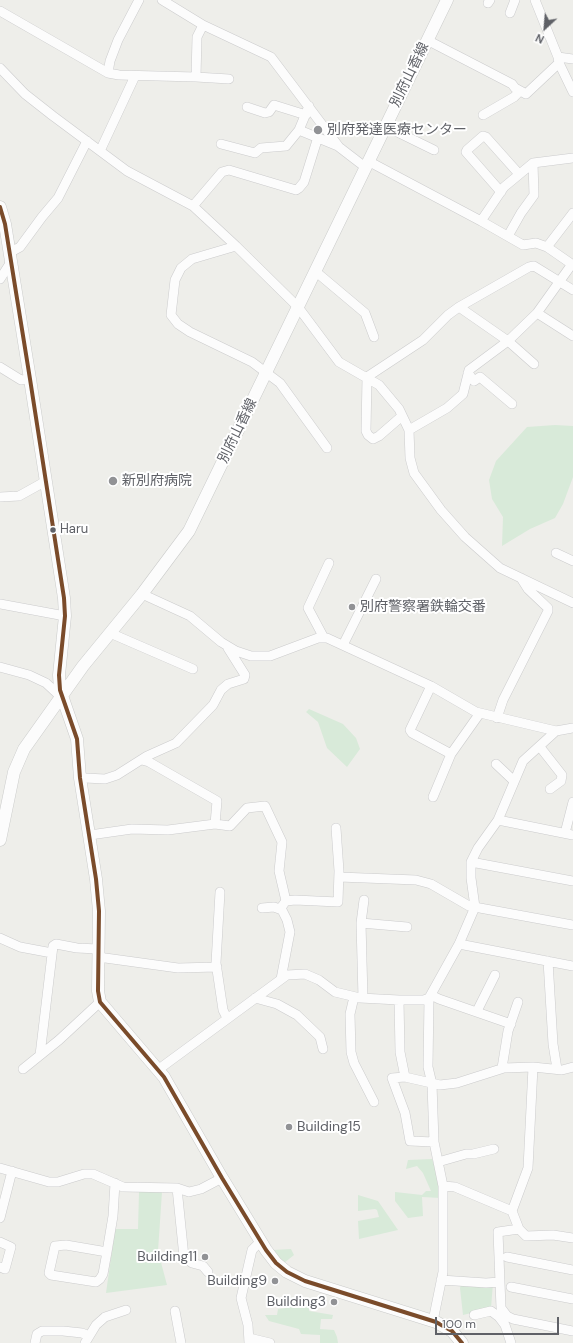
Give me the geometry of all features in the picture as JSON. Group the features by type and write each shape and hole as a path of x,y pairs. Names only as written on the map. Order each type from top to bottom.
{"street":[{"path":"108,73 110,61 118,40 139,0"},
{"path":"162,0 203,25 271,57 308,110 339,147"},
{"name":"別府山香線","path":"0,840 14,772 20,756 35,732 110,633 142,594 192,524 447,0"},
{"path":"510,13 515,0"},
{"path":"535,0 558,60 573,92"},
{"path":"0,11 108,73 135,76 229,79"},
{"path":"196,77 197,37 203,25"},
{"path":"427,40 512,84 515,88 526,94 558,60 573,59"},
{"path":"0,68 25,94 100,151 127,171 193,206 236,246 298,307 339,362 367,377 379,386 399,408 409,430 410,458 414,473 441,510 465,537 500,568 573,603"},
{"path":"100,151 135,76"},
{"path":"483,115 514,97 520,91"},
{"path":"247,107 264,113 269,112 274,105 308,110"},
{"path":"221,144 255,153 261,148 286,146 299,130 308,110"},
{"path":"385,126 434,150"},
{"path":"299,130 339,147 367,164 482,221 522,245 536,243 547,247 572,264 537,313 508,341 469,370 463,394 447,408 409,430"},
{"path":"501,192 466,152 468,150 483,136 486,137 519,174"},
{"path":"193,206 222,172 229,170 296,190 304,182 318,137"},
{"path":"0,279 10,258 58,198 87,141"},
{"path":"482,221 501,192 519,174 533,163 573,158"},
{"path":"508,236 521,213 534,195 533,163"},
{"path":"547,247 573,213"},
{"path":"1,214 10,258 30,379 63,590 65,616 59,675 61,697 77,739 80,778 90,835 98,895 98,991 100,1002 159,1069 260,1242 276,1263 296,1277 433,1320 452,1331 462,1343"},
{"path":"236,246 192,259 180,268 175,280 171,315 178,324 190,332 252,362 280,383 327,448"},
{"path":"367,377 423,340 448,315 529,267 534,266 573,290"},
{"path":"315,271 365,313 374,337"},
{"path":"459,308 508,341 534,364"},
{"path":"537,313 573,336"},
{"path":"0,367 21,380 30,379"},
{"path":"468,373 474,381 480,377 512,404"},
{"path":"367,377 366,431 368,435 373,438 379,436 402,416"},
{"path":"0,497 19,496 46,481"},
{"path":"556,553 573,561"},
{"path":"324,638 308,608 329,563"},
{"path":"497,718 503,700 548,611 548,608 528,589 520,578"},
{"path":"342,644 376,579"},
{"path":"142,594 190,616 227,646 251,656 270,656 318,638 324,638 342,644 431,686 480,713 556,731 573,728"},
{"path":"0,604 65,616"},
{"path":"110,633 193,669"},
{"path":"85,778 105,779 117,775 142,760 176,743 213,705 221,690 228,684 244,679 245,676 227,646"},
{"path":"0,667 29,675 46,683 61,697"},
{"path":"431,686 410,730 412,733 451,754"},
{"path":"433,797 451,754 480,713"},
{"path":"159,1069 287,975 305,974 319,980 335,992 358,998 424,1000 430,996 459,944 475,907 470,878 471,862 478,848 498,820 523,761 556,731"},
{"path":"540,747 562,775 561,781 550,789"},
{"path":"142,760 149,762 217,801 215,824"},
{"path":"496,764 514,782"},
{"path":"498,820 569,834 573,802"},
{"path":"90,835 126,829 168,830 215,824 230,826 247,808 265,806 282,842 279,871 286,901"},
{"path":"280,909 286,901 338,902 339,877 336,828"},
{"path":"471,862 573,881"},
{"path":"339,877 416,880 431,884 469,906 573,925"},
{"path":"220,892 217,967 223,1010 227,1018"},
{"path":"364,900 361,924 358,998 350,1014 351,1052 354,1063 374,1102"},
{"path":"262,908 274,907 280,909 287,920 290,932 281,980"},
{"path":"361,924 407,928"},
{"path":"0,938 20,947 52,953"},
{"path":"40,1055 53,946 56,944 178,968 217,967"},
{"path":"459,944 573,966"},
{"path":"548,961 553,1044 557,1069"},
{"path":"477,1011 496,975"},
{"path":"430,996 511,1024"},
{"path":"430,996 428,1054 432,1084 434,1142 443,1186 441,1280 433,1320"},
{"path":"255,998 277,1004 297,1015 320,1037 323,1049"},
{"path":"399,1000 400,1052 405,1077"},
{"path":"23,1069 100,1002"},
{"path":"502,1068 511,1024 518,1002"},
{"path":"533,1067 528,1168 512,1211 519,1230 526,1236 552,1235 573,1238"},
{"path":"434,1142 410,1141 405,1113 392,1078 405,1077 432,1084 457,1083 502,1068 533,1067 557,1069 573,1067"},
{"path":"438,1162 466,1154 473,1154 494,1149"},
{"path":"0,1168 49,1182 58,1182 84,1174 93,1174 123,1187 177,1188 189,1192 214,1184 222,1178"},
{"path":"0,1218 12,1171"},
{"path":"106,1252 66,1245 55,1246 48,1273 51,1275 96,1282 100,1279 103,1274 113,1216 115,1183"},
{"path":"443,1186 455,1188 512,1211"},
{"path":"177,1188 184,1257 203,1266 208,1272"},
{"path":"519,1230 498,1232 500,1303 507,1316 513,1319 573,1331"},
{"path":"0,1242 11,1247 5,1269 0,1267"},
{"path":"260,1242 252,1250 241,1298 247,1315 249,1340 270,1343"},
{"path":"507,1257 573,1270"},
{"path":"441,1280 486,1283 500,1282"},
{"path":"511,1287 573,1299"},
{"path":"35,1343 37,1334 42,1331 82,1333 87,1339 96,1325 105,1317 126,1310"},
{"path":"175,1311 181,1343"},
{"path":"474,1315 491,1312 499,1317 505,1325 511,1343"}],"green space":[{"path":"555,425 573,426 573,477 563,504 555,518 530,529 502,546 503,517 492,499 489,480 496,461 527,427"},
{"path":"309,709 343,724 356,738 360,749 347,767 327,748 318,722 306,712"},
{"path":"432,1159 439,1179 441,1198 422,1197 423,1216 408,1218 395,1201 395,1192 422,1195 426,1191 431,1191 423,1173 417,1166 406,1169 408,1160"},
{"path":"139,1192 162,1192 158,1251 167,1285 106,1293 115,1229 138,1229"},
{"path":"358,1195 378,1201 398,1230 359,1239 358,1221 379,1217 377,1210 375,1209 358,1211"},
{"path":"291,1249 294,1255 284,1263 273,1250"},
{"path":"493,1283 491,1308 463,1315 461,1285"},
{"path":"288,1297 311,1301 309,1311 333,1315 332,1319 321,1319 320,1329 334,1330 338,1343 320,1343 320,1335 301,1334 299,1329 269,1321 265,1315 277,1315 278,1309 286,1308"}],"transit line":[{"path":"0,207 5,224 64,598 65,616 59,675 60,690 77,739 80,778 96,879 99,911 98,991 100,1002 164,1077 222,1178 266,1250 276,1263 287,1272 305,1281 436,1322 452,1331 462,1343"}],"place":[{"name":"別府発達医療センター","path":"318,130"},
{"name":"新別府病院","path":"113,481"},
{"name":"Haru","path":"53,530"},
{"name":"別府警察署鉄輪交番","path":"352,607"},
{"name":"Building15","path":"289,1127"},
{"name":"Building11","path":"205,1257"},
{"name":"Building9","path":"275,1281"},
{"name":"Building3","path":"334,1302"}]}
